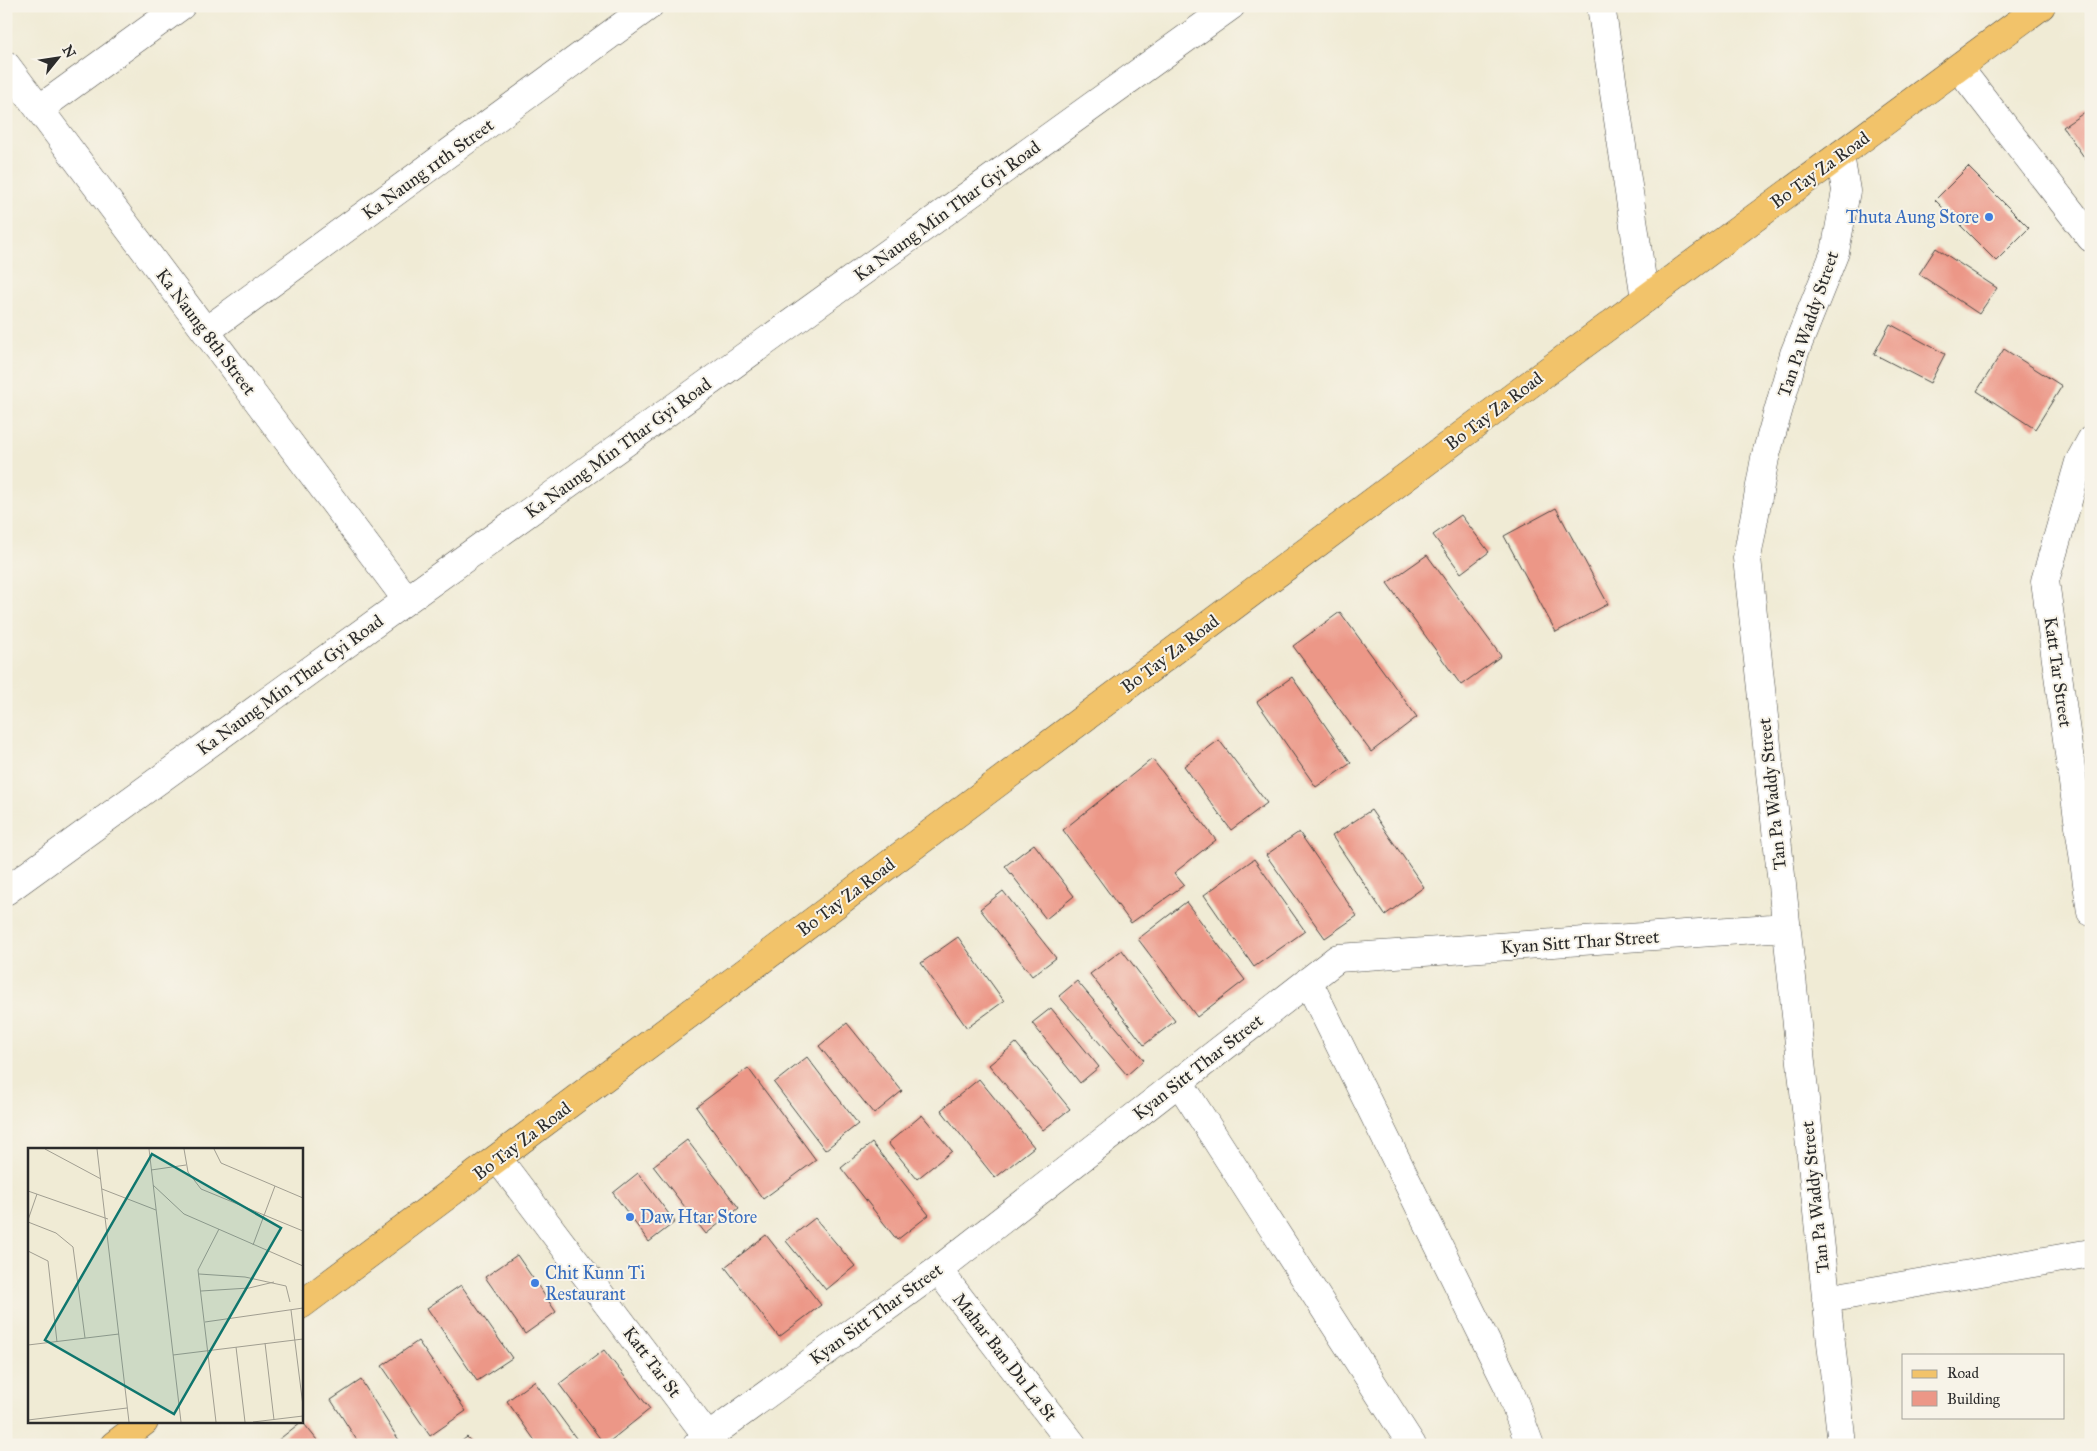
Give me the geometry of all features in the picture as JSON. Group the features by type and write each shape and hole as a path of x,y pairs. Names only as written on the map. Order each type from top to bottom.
{"main road":[{"name":"Bo Tay Za Road","path":"302,1304 1644,299 2041,6"},
{"path":"114,1445 141,1424"}],"street":[{"path":"39,109 181,6"},
{"name":"Ka Naung 11th Street","path":"206,332 649,6"},
{"name":"Ka Naung Min Thar Gyi Road","path":"6,892 407,600 1231,6"},
{"path":"1600,6 1644,299"},
{"name":"Ka Naung 8th Street","path":"6,64 407,600"},
{"path":"1959,68 2091,238"},
{"name":"Tan Pa Waddy Street","path":"1840,155 1846,191 1835,252 1794,354 1765,458 1748,558 1842,1445"},
{"name":"Katt Tar Street","path":"2091,440 2079,462 2045,581 2091,912"},
{"name":"Kyan Sitt Thar Street","path":"706,1442 938,1270 1338,958 1786,927"},
{"path":"1308,981 1508,1386 1530,1445"},
{"path":"1179,1082 1412,1445"},
{"name":"Katt Tar St","path":"498,1159 706,1442"},
{"path":"1826,1299 2091,1253"},
{"name":"Mahar Ban Du La St","path":"938,1270 1073,1445"}],"building":[{"path":"2091,108 2091,167 2063,127"},
{"path":"1968,167 2029,228 1996,261 1935,200"},
{"path":"1936,248 1997,288 1979,314 1919,274"},
{"path":"1890,324 1945,354 1930,383 1874,354"},
{"path":"2004,349 2062,386 2035,429 1977,391"},
{"path":"1556,508 1608,604 1556,632 1504,536"},
{"path":"1461,515 1489,552 1461,573 1433,535"},
{"path":"1427,555 1501,656 1461,685 1387,583"},
{"path":"1340,612 1417,717 1371,752 1293,646"},
{"path":"1292,677 1351,763 1316,787 1257,702"},
{"path":"1219,740 1267,803 1231,830 1184,766"},
{"path":"1152,759 1216,840 1174,873 1184,885 1131,923 1063,830"},
{"path":"1371,810 1424,887 1385,915 1332,836"},
{"path":"1299,832 1357,916 1325,938 1266,855"},
{"path":"1034,844 1074,896 1046,919 1005,866"},
{"path":"1254,859 1305,931 1254,967 1204,895"},
{"path":"1003,891 1056,958 1032,976 980,909"},
{"path":"1186,902 1245,980 1197,1017 1138,939"},
{"path":"958,937 1004,1001 967,1028 921,963"},
{"path":"1122,950 1175,1021 1144,1045 1090,974"},
{"path":"1077,981 1144,1060 1127,1075 1059,996"},
{"path":"1051,1008 1099,1067 1080,1083 1032,1023"},
{"path":"847,1023 902,1091 874,1114 819,1046"},
{"path":"1016,1043 1070,1109 1043,1130 989,1065"},
{"path":"807,1057 858,1124 825,1150 774,1083"},
{"path":"748,1068 816,1160 763,1199 696,1107"},
{"path":"979,1079 1034,1147 995,1178 941,1110"},
{"path":"922,1115 952,1151 917,1179 888,1143"},
{"path":"687,1140 739,1208 706,1234 653,1166"},
{"path":"872,1143 929,1215 897,1240 841,1168"},
{"path":"638,1173 675,1222 649,1242 613,1193"},
{"path":"815,1218 855,1266 826,1290 786,1241"},
{"path":"766,1235 821,1305 779,1337 725,1267"},
{"path":"517,1255 556,1312 525,1334 485,1277"},
{"path":"461,1285 512,1358 477,1381 427,1308"},
{"path":"418,1341 466,1411 430,1436 382,1366"},
{"path":"604,1350 650,1409 605,1445 559,1384"},
{"path":"361,1380 402,1445 360,1445 331,1400"},
{"path":"534,1381 581,1445 538,1445 507,1401"},
{"path":"302,1421 321,1445 272,1445 298,1424 302,1424"},
{"path":"467,1437 474,1445 457,1445"}],"place":[{"name":"Thuta Aung Store","path":"1989,217"},
{"name":"Daw Htar Store","path":"630,1217"},
{"name":"Chit Kunn Ti Restaurant","path":"535,1283"}]}
